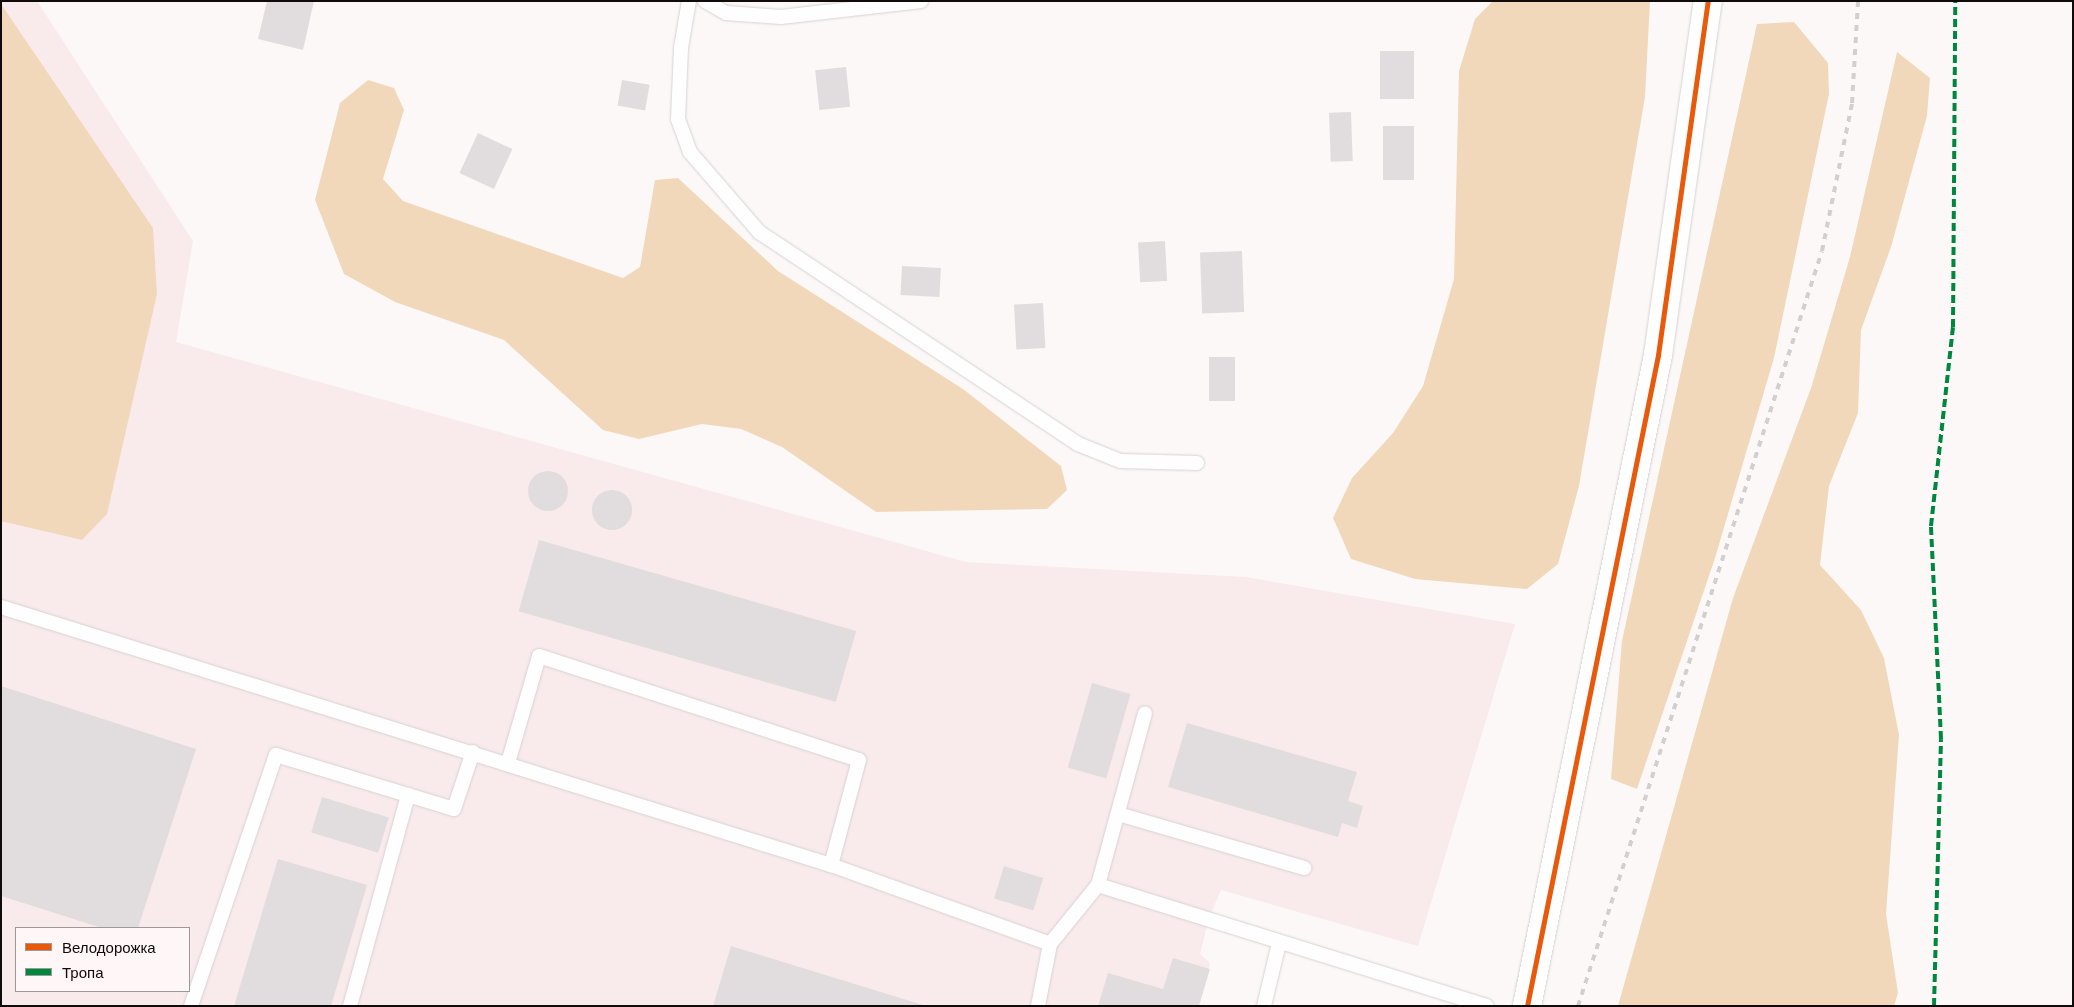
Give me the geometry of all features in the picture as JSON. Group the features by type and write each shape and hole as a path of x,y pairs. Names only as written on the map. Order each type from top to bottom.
{"street":[{"path":"1527,1006 1658,355 1708,1"}],"lane":[{"path":"689,1 681,48 678,119 690,152 759,232 1078,444 1120,461 1197,463"},
{"path":"705,1 726,13 781,17 922,1"},
{"path":"1,607 473,752 831,866 1050,944"},
{"path":"508,763 539,656 860,760 831,866"},
{"path":"1038,1006 1050,944 1098,885 1146,713"},
{"path":"191,1006 276,755 454,809 473,752"},
{"path":"350,1006 408,795"},
{"path":"1118,814 1304,868"},
{"path":"1098,885 1209,918 1279,943 1487,1006"},
{"path":"1264,1006 1279,943"}],"shaded area":[{"path":"1,1 37,1 193,241 176,342 966,562 1246,577 1515,624 1418,946 1221,890 1209,918 1200,954 1210,963 1198,1006 1,1006"},
{"path":"1493,1 1650,1 1645,97 1579,486 1558,564 1527,589 1415,579 1351,559 1333,518 1352,478 1393,433 1423,386 1454,279 1459,71 1475,19"},
{"path":"1,4 153,228 157,294 107,514 82,540 1,521"},
{"path":"1794,22 1828,63 1829,94 1774,358 1715,558 1637,789 1611,779 1622,641 1757,24"},
{"path":"1897,52 1930,78 1927,116 1891,247 1861,330 1858,413 1829,486 1820,565 1861,610 1884,658 1899,735 1886,914 1898,993 1894,1006 1618,1006 1733,598 1811,388 1850,257"},
{"path":"368,80 394,88 404,110 383,179 403,201 623,278 640,267 655,180 678,178 778,271 963,389 1061,466 1067,490 1047,509 876,512 782,447 741,429 702,424 639,439 603,430 504,340 395,302 344,274 315,200 340,103"}],"building":[{"path":"267,1 314,1 303,50 258,39"},
{"path":"1380,51 1414,51 1414,99 1380,99"},
{"path":"846,67 850,107 819,110 815,70"},
{"path":"622,80 650,85 645,110 617,106"},
{"path":"1351,112 1353,161 1331,162 1329,113"},
{"path":"1383,126 1414,126 1414,180 1383,180"},
{"path":"478,133 512,149 494,189 459,173"},
{"path":"1165,241 1167,281 1140,282 1138,242"},
{"path":"1242,251 1244,312 1202,313 1200,252"},
{"path":"902,266 941,268 939,297 900,295"},
{"path":"1043,303 1045,348 1016,349 1014,305"},
{"path":"1209,357 1235,357 1235,401 1209,401"},
{"path":"552,471 559,474 565,480 568,491 567,499 559,508 552,511 544,511 537,508 529,499 528,487 531,480 540,472"},
{"path":"616,490 623,493 629,499 632,510 631,518 623,527 616,530 608,530 601,527 593,518 592,506 595,499 604,491"},
{"path":"539,540 856,631 836,702 519,611"},
{"path":"1092,683 1130,694 1106,779 1068,768"},
{"path":"1,686 196,749 138,927 99,927 1,896"},
{"path":"1187,723 1357,772 1348,801 1363,806 1357,828 1342,823 1338,837 1168,787"},
{"path":"322,797 389,817 378,853 311,832"},
{"path":"278,859 367,885 331,1006 234,1006"},
{"path":"1004,866 1043,878 1033,911 994,899"},
{"path":"731,946 923,1005 923,1006 713,1006"},
{"path":"1173,958 1210,969 1199,1006 1098,1006 1108,973 1163,989"}],"railway":[{"path":"1578,1006 1822,251 1852,103 1858,1"}],"marked path":[{"path":"1934,1006 1941,739 1931,526 1953,327 1955,1"}],"cycle path":[{"path":"1527,1006 1658,355 1708,1"}]}
